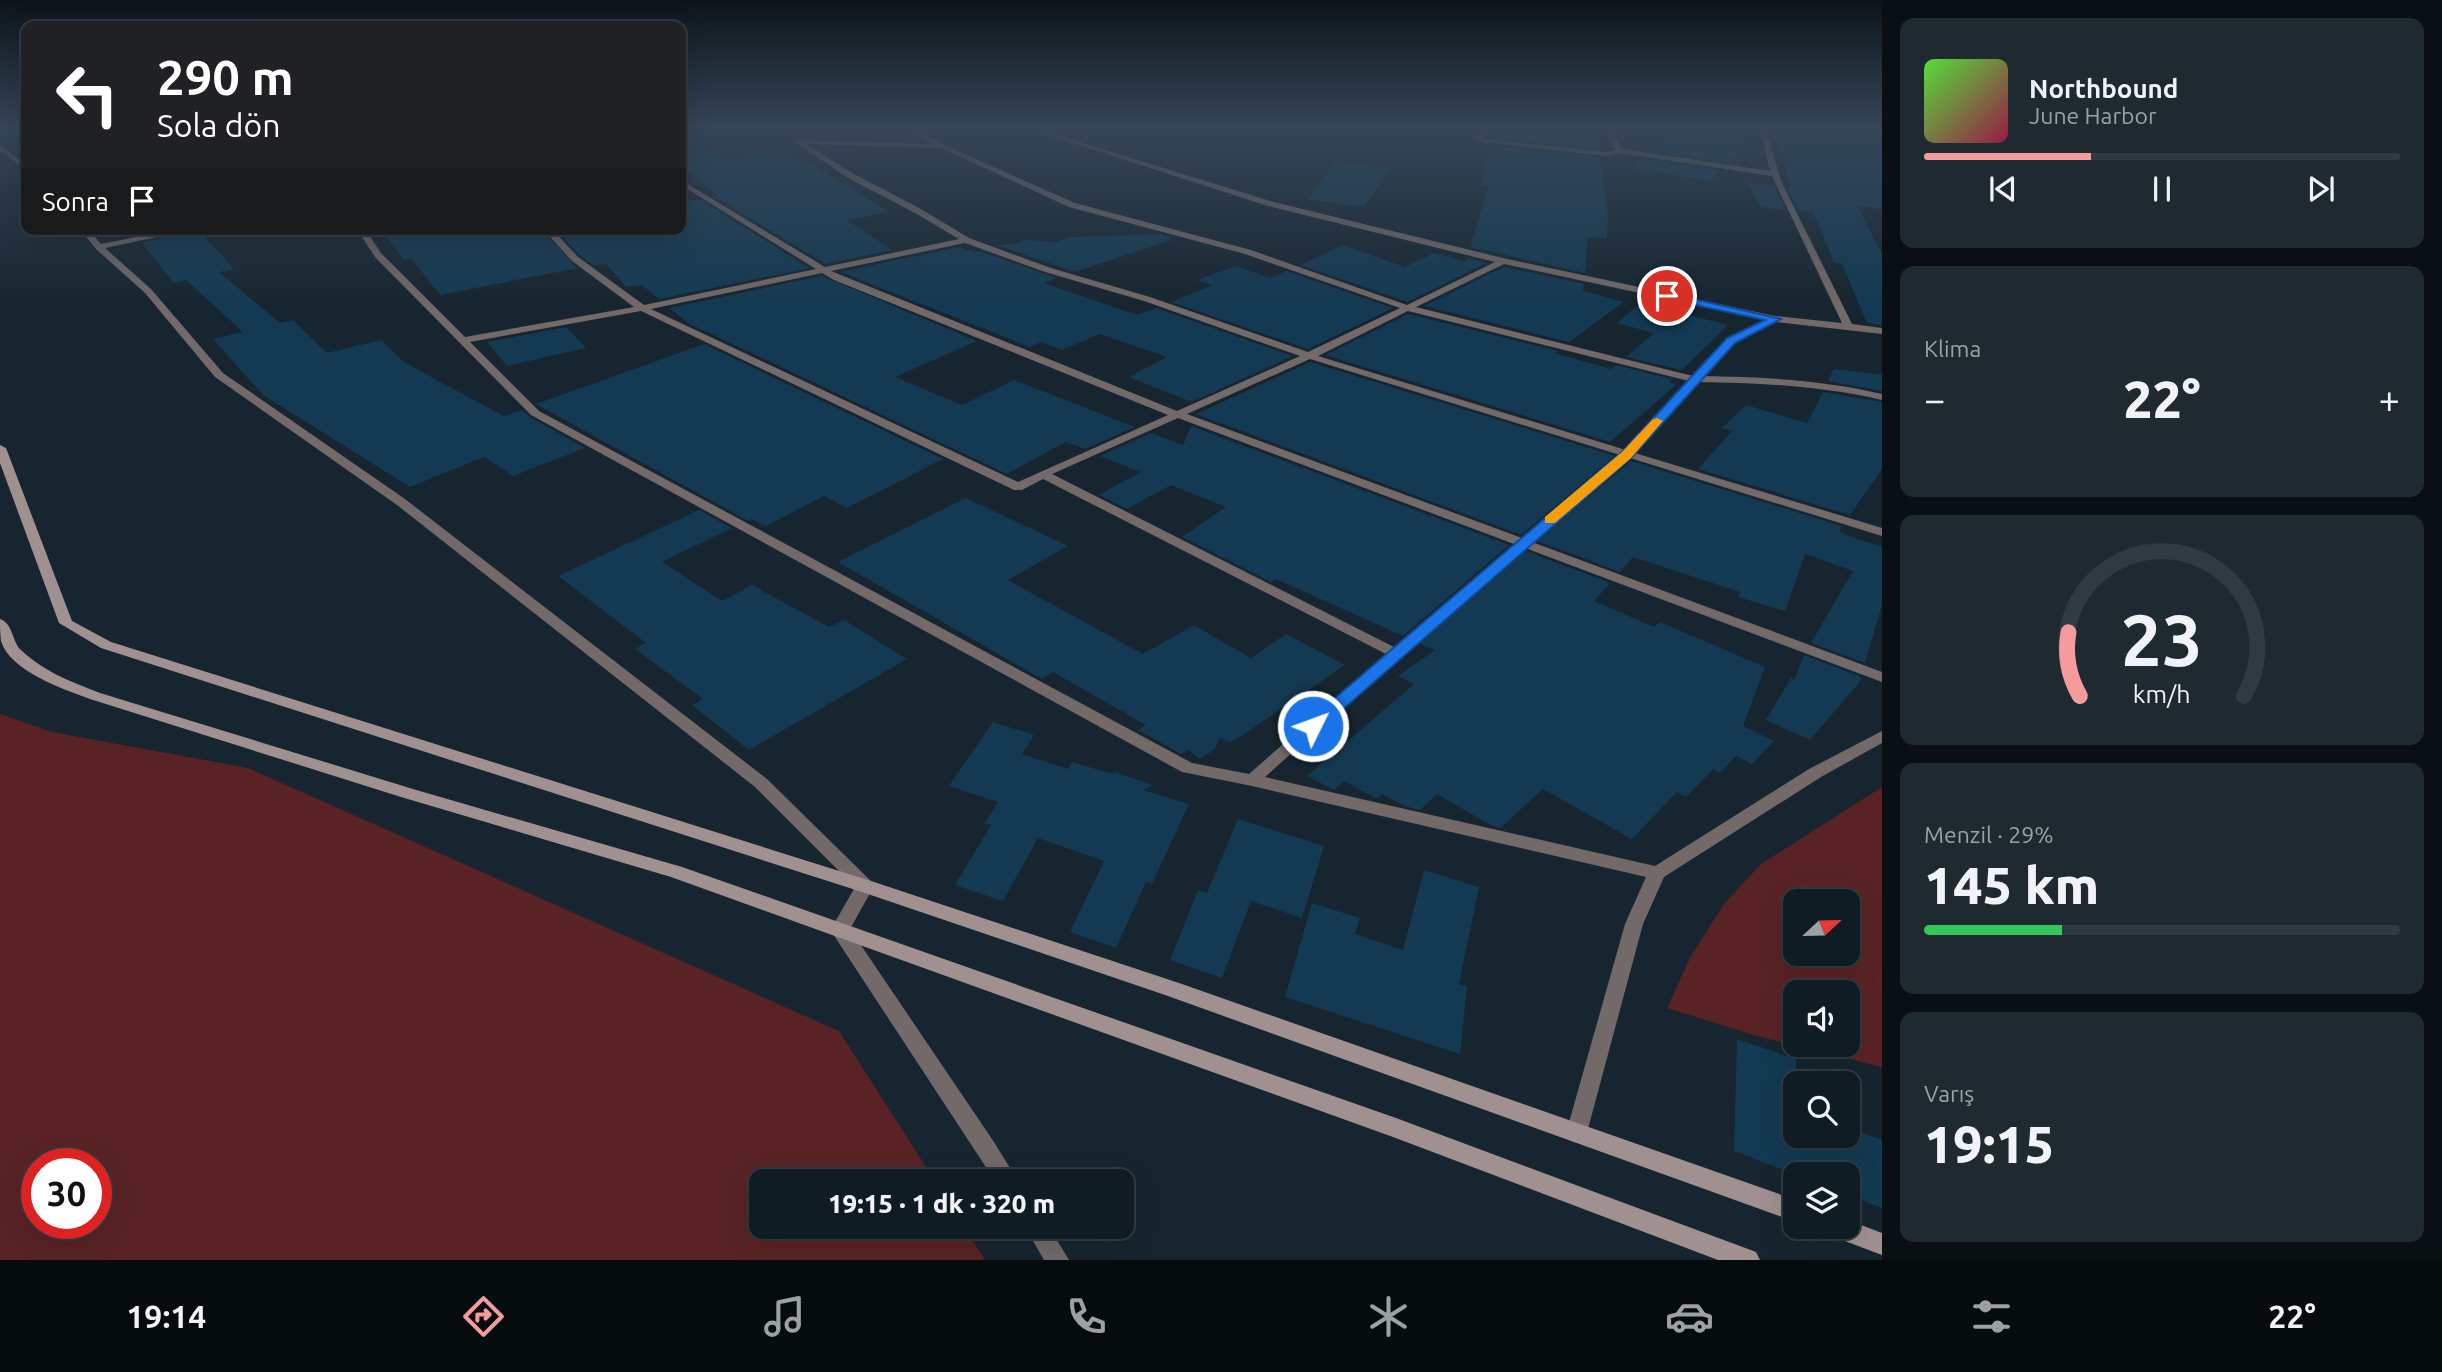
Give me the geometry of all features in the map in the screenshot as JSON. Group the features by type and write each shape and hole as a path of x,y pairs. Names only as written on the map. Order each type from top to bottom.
{"main road":[{"path":"0,448 66,623 106,645 865,886 1175,990 1783,1206"},
{"path":"0,623 12,650 45,677 96,696 407,793 676,872 1396,1128 1748,1260"},
{"path":"1860,1236 1882,1244"}],"street":[{"path":"692,189 837,278 1176,414 1882,677"},
{"path":"876,189 966,240 1048,270 1147,299 1309,356 1882,532"},
{"path":"1036,189 1072,205 1248,252 1408,308 1695,379 1759,380 1812,385 1882,397"},
{"path":"1223,189 1271,204 1503,261 1775,319 1882,331"},
{"path":"1780,189 1835,291 1848,326"},
{"path":"88,235 148,290 219,375 401,502 761,783 865,886 840,929 871,980 964,1113 999,1169"},
{"path":"99,247 160,235"},
{"path":"365,235 378,255 535,413 1188,768 1252,780 1657,873"},
{"path":"553,235 575,259 642,309 1018,487 1309,356 1503,261"},
{"path":"463,340 642,309 966,240"},
{"path":"1252,780 1395,653 1627,455 1731,340 1775,319"},
{"path":"1043,474 1395,653"},
{"path":"1577,1133 1634,924 1657,873 1815,774 1882,736"},
{"path":"1043,1239 1057,1260"}],"shaded area":[{"path":"0,714 52,732 248,768 839,1031 927,1169 749,1169 749,1239 972,1239 985,1260 0,1260"},
{"path":"1882,787 1882,1067 1842,1057 1860,1057 1860,980 1783,980 1783,1042 1667,1008 1691,956 1724,904 1761,864"}],"building":[{"path":"709,189 851,189 890,212 847,220 892,250 825,264 713,196 718,196"},
{"path":"1315,189 1376,189 1364,207 1307,199"},
{"path":"1488,189 1604,189 1608,216 1607,239 1588,237 1585,273 1470,247"},
{"path":"1750,189 1776,189 1785,210 1761,207"},
{"path":"1788,189 1882,189 1882,209 1858,206 1882,255 1882,325 1867,323 1842,264 1834,263 1813,212 1799,211"},
{"path":"699,199 809,268 659,299 642,285 626,287 606,264 593,265 562,235 686,235 686,201"},
{"path":"1160,234 1170,237 1171,240 1075,272 996,245 1027,240 1056,242 1071,237"},
{"path":"174,235 203,235 234,269 219,272 280,323 293,320 327,353 381,340 404,362 504,416 522,410 585,448 513,476 484,457 410,487 263,395 213,339 243,332 186,280 174,283 142,243"},
{"path":"385,235 547,235 577,268 440,295 412,259 404,260"},
{"path":"1343,245 1405,267 1434,253 1466,262 1467,258 1487,263 1407,302 1300,265"},
{"path":"959,247 979,251 1057,278 1044,283 1137,315 1156,308 1293,356 1192,402 1129,377 1167,357 1100,334 1062,350 1041,342 1030,347 840,272"},
{"path":"1236,266 1270,278 1286,271 1393,308 1308,349 1171,302 1212,285 1197,280"},
{"path":"1504,267 1584,284 1583,291 1624,302 1569,342 1424,306"},
{"path":"822,276 977,341 895,377 962,405 1014,380 1135,427 1085,449 1066,442 1007,474 688,323 669,308"},
{"path":"1638,305 1728,325 1682,370 1626,357 1654,333 1617,323"},
{"path":"1408,314 1558,351 1555,353 1611,369 1616,365 1672,379 1669,382 1676,385 1610,442 1325,355"},
{"path":"566,327 586,348 507,366 487,342"},
{"path":"704,344 943,459 847,508 824,496 766,526 752,519 748,521 536,404"},
{"path":"1310,362 1615,456 1521,535 1196,414"},
{"path":"1834,369 1882,375 1882,391 1828,381"},
{"path":"1823,392 1882,402 1882,469 1850,515 1698,469 1732,431 1722,428 1746,405 1807,423"},
{"path":"1191,426 1509,545 1403,636 1276,579 1271,582 1182,537 1226,507 1171,485 1127,509 1099,495 1140,472 1100,456 1151,433 1183,445"},
{"path":"1631,461 1842,526 1839,531 1882,547 1882,605 1865,663 1811,643 1853,571 1805,554 1785,611 1738,597 1740,592 1633,557 1620,572 1537,541"},
{"path":"966,498 1068,546 1008,580 1143,654 1194,625 1251,658 1286,634 1345,665 1243,735 1230,742 1220,738 1214,750 1200,759 1188,750 1181,754 1138,730 1146,725 1053,672 1042,679 838,562"},
{"path":"699,510 732,528 662,562 722,601 752,585 829,627 844,620 907,659 749,750 692,705 703,699 635,649 646,643 558,576"},
{"path":"1526,551 1610,583 1594,601 1654,627 1660,622 1765,667 1743,726 1774,741 1752,764 1736,756 1720,773 1713,769 1686,797 1677,792 1632,839 1543,789 1500,828 1437,794 1420,810 1404,806 1382,794 1377,799 1344,781 1334,790 1307,776 1414,684 1398,676 1435,650 1419,643"},
{"path":"1804,655 1861,677 1810,740 1766,720 1791,678 1794,680"},
{"path":"993,722 1034,735 1022,754 1068,769 1072,762 1113,774 1114,772 1153,785 1143,790 1189,804 1152,884 1146,882 1116,948 1070,932 1104,861 1038,838 1003,901 955,885 991,825 985,823 998,802 949,786"},
{"path":"1238,819 1324,846 1302,918 1251,901 1222,978 1170,960 1198,890 1207,893"},
{"path":"1424,870 1479,887 1459,984 1467,986 1460,1054 1285,997 1312,903 1360,918 1355,934 1403,950"},
{"path":"1737,1039 1783,1055 1783,1057 1796,1059 1796,1071 1783,1071 1783,1148 1860,1148 1860,1132 1882,1140 1882,1208 1860,1200 1860,1162 1783,1162 1783,1170 1734,1151"}],"slow traffic":[{"path":"1550,520 1627,455 1657,421"}],"route":[{"path":"1313,726 1627,455 1731,340 1775,319 1667,296"}]}
